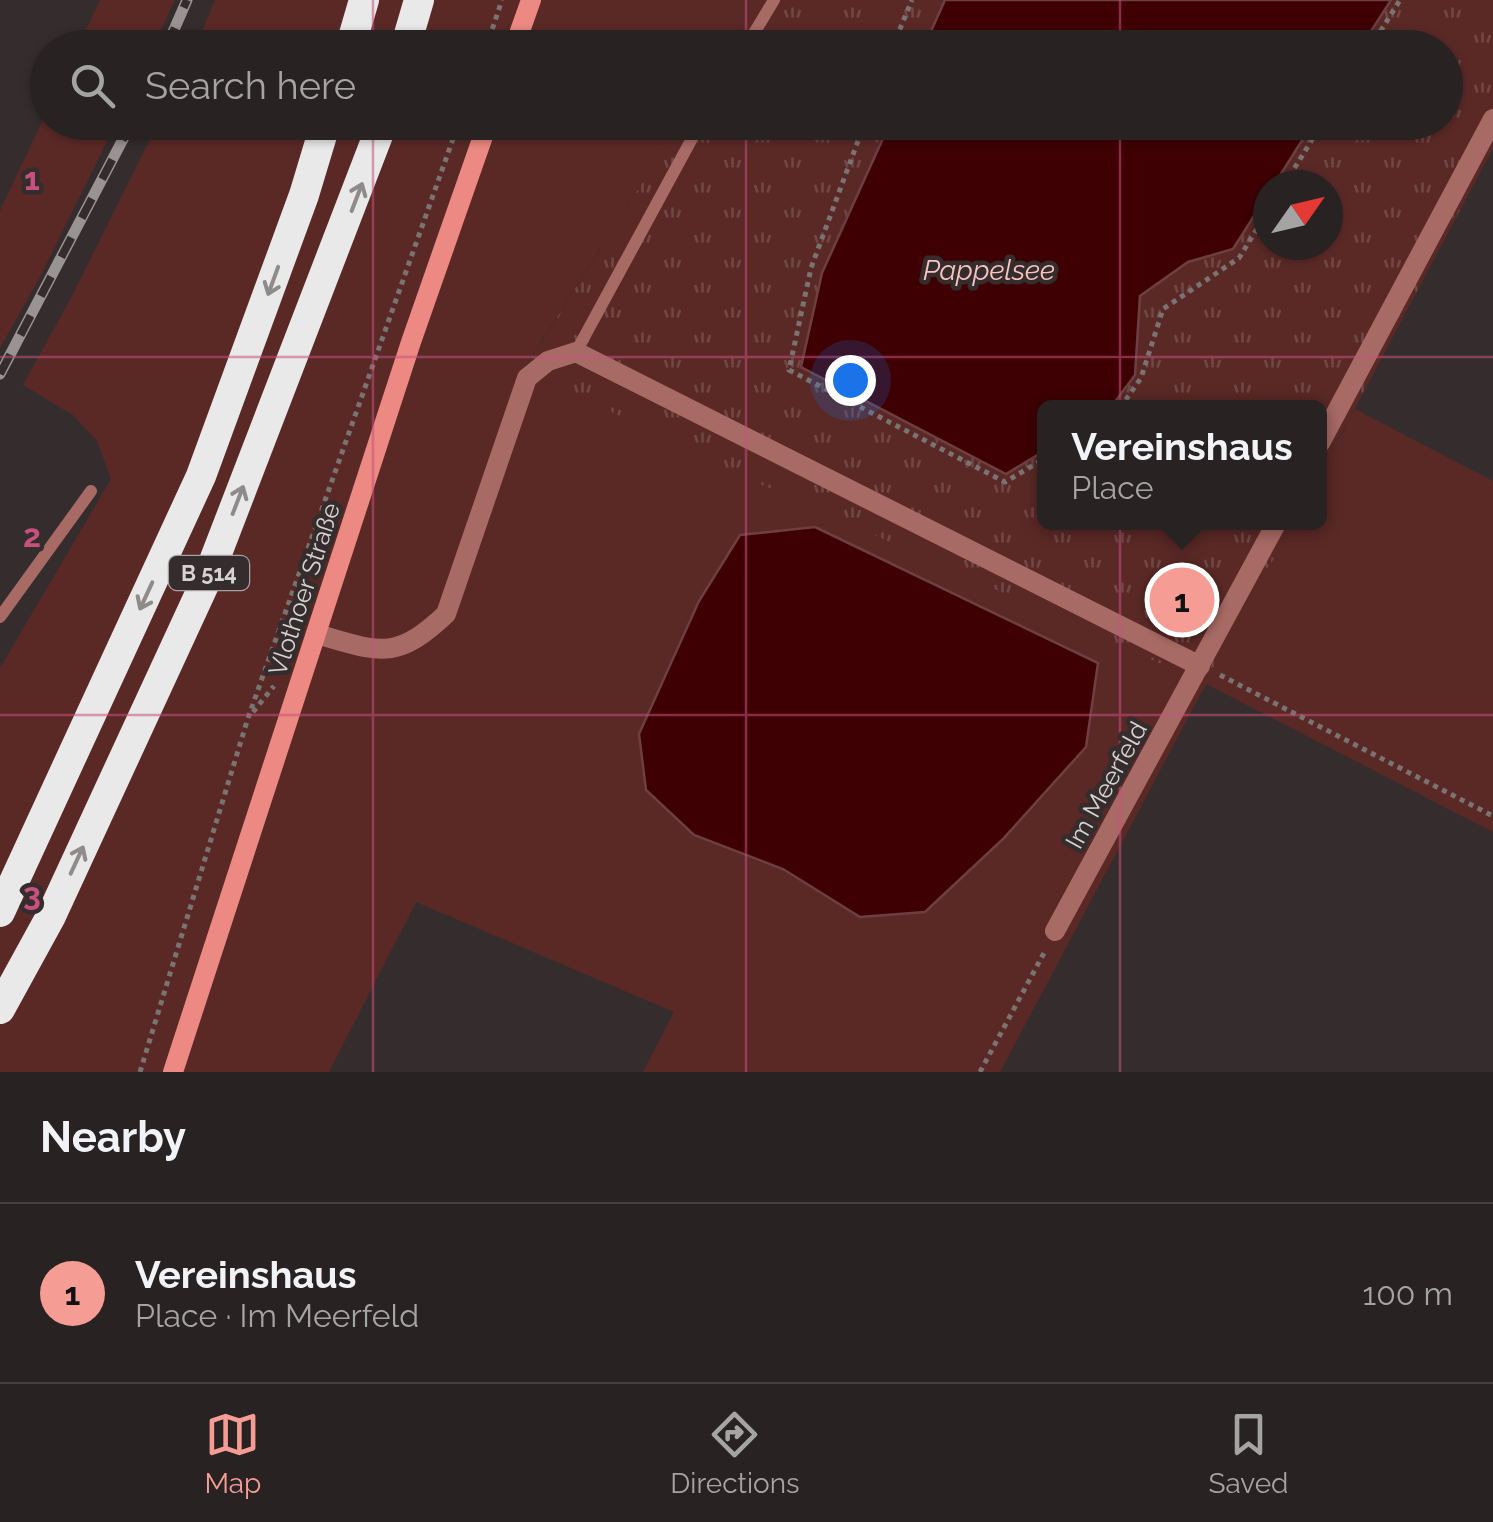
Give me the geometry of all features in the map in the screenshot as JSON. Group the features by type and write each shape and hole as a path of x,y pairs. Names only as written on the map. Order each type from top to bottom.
{"highway":[{"path":"355,30 364,0"},
{"path":"410,30 419,0"},
{"name":"B 514","path":"0,912 201,476 304,196 321,140"},
{"name":"B 514","path":"0,1009 51,916 209,574 377,140"}],"main road":[{"path":"520,30 531,0"},
{"name":"Vlothoer Straße","path":"173,1072 482,140"}],"street":[{"path":"1327,430 1493,119"},
{"path":"316,634 376,650 398,650 426,633 446,614 527,378 548,361 576,352 1200,666"},
{"name":"Im Meerfeld","path":"1055,931 1273,530"}],"lane":[{"path":"756,30 774,0"},
{"path":"576,352 691,140"},
{"path":"0,617 90,491"}],"path":[{"path":"492,30 502,0"},
{"path":"900,30 912,0"},
{"path":"1381,30 1400,0"},
{"path":"140,1072 248,718 453,140"},
{"path":"857,140 811,268 789,370 1005,482 1037,463"},
{"path":"1294,170 1313,140"},
{"path":"1126,400 1142,378 1163,309 1239,258 1253,235"},
{"path":"1200,666 1493,816"},
{"path":"980,1072 1055,931"}],"green space":[{"path":"100,0 175,0 161,30 86,30"},
{"path":"215,0 757,0 738,30 202,30"},
{"path":"757,0 1493,0 1493,148 1327,461 1327,400 1037,400 1037,530 1289,530 1206,684 703,458 525,368 669,140 1463,140 1463,30 738,30"},
{"path":"33,140 108,140 0,348 0,211"},
{"path":"150,140 669,140 525,367 1206,683 1289,530 1327,530 1327,461 1355,409 1493,481 1493,832 1206,684 1000,1072 643,1072 674,1012 416,902 329,1072 0,1072 0,668 111,479 97,441 73,415 23,385"}],"water":[{"path":"945,0 1391,0 1372,30 932,30"},
{"name":"Pappelsee","path":"882,140 1302,140 1283,170 1253,170 1253,218 1233,249 1188,262 1140,296 1135,375 1116,400 1037,400 1037,455 1006,474 801,367 822,273"},
{"path":"815,527 1098,663 1086,747 1003,839 925,912 860,917 783,869 694,835 646,790 639,734 699,601 740,535"}],"railway":[{"path":"174,30 187,0"},
{"path":"0,374 123,140"}],"place":[{"name":"Vereinshaus","path":"1182,600"}]}
